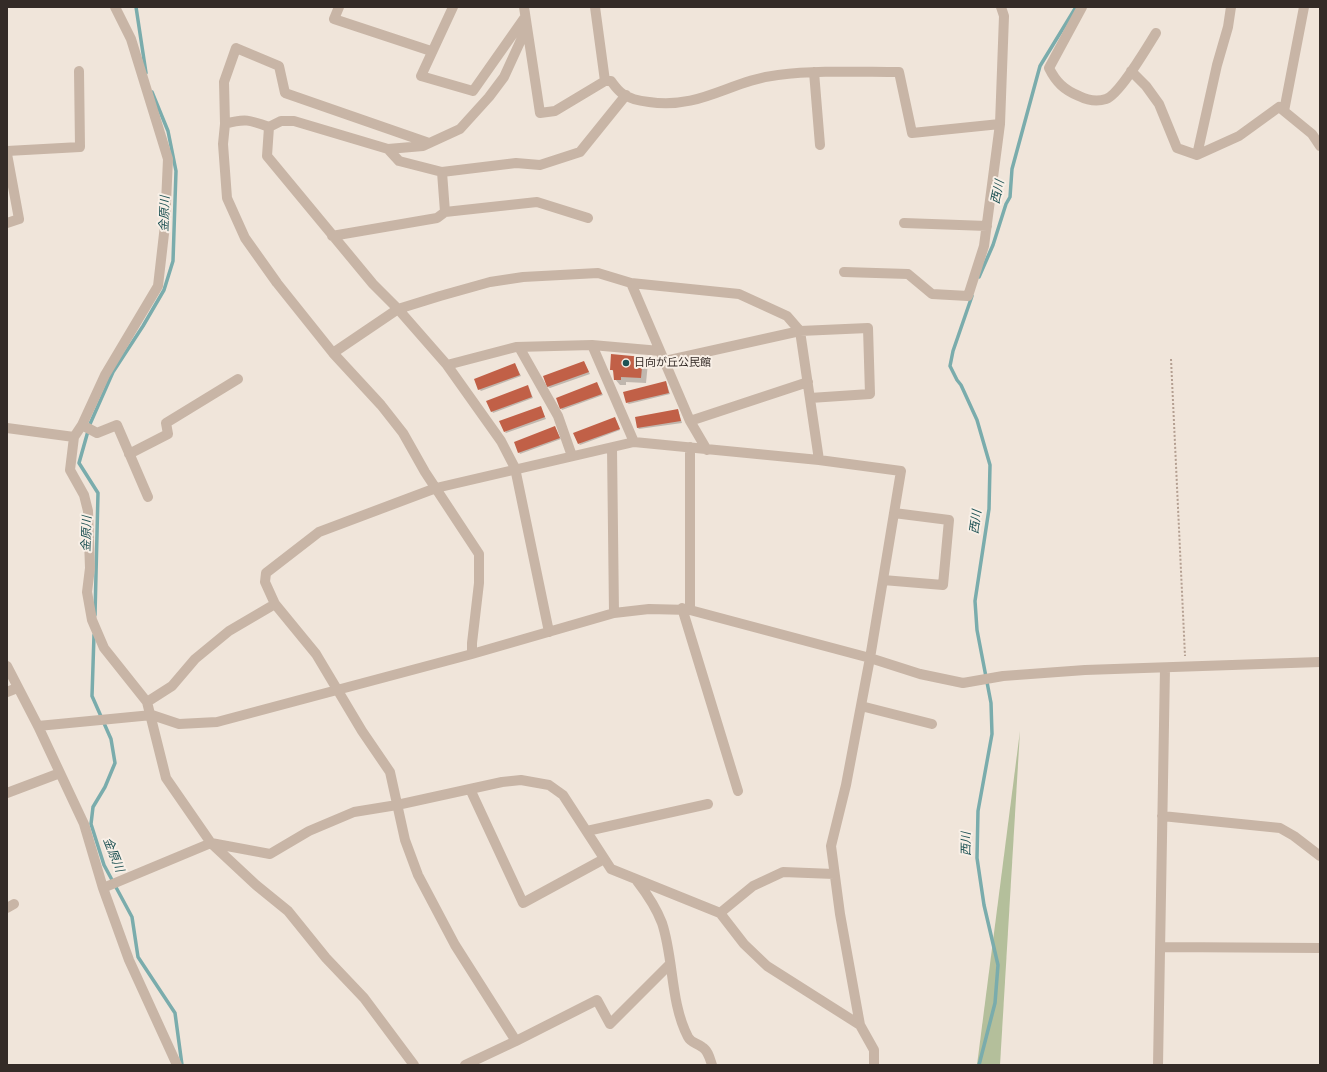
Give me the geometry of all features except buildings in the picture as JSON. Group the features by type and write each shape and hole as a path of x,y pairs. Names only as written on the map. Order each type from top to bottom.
{"street":[{"path":"115,7 131,39 168,159 165,224 158,286 105,375 82,425 74,437 70,470 84,495 88,511 90,568 87,592 92,620 104,648 147,702 152,715 166,778 211,842 256,885 288,911 326,958 364,998 414,1065"},
{"path":"340,7 334,19 432,51"},
{"path":"453,7 420,76 474,91 525,18"},
{"path":"524,7 526,29 540,114 555,111 605,81 611,81 622,94 626,96 639,100 665,104 697,100 747,82 776,75 814,72 899,72 912,133 1000,124"},
{"path":"595,7 605,81"},
{"path":"844,272 908,274 932,294 968,296 984,246 1000,124 1004,16 1001,7"},
{"path":"1082,7 1049,68 1056,82 1068,91 1088,100 1107,99 1121,87 1156,33"},
{"path":"1197,155 1231,7"},
{"path":"1284,111 1304,7"},
{"path":"225,124 242,119 252,120 270,127 281,121 294,121 388,149 423,146 460,128 489,97 504,77 526,29"},
{"path":"429,143 285,93 279,66 236,48 224,82 225,124 223,144 227,198 245,238 277,283 333,353 381,405 403,433 436,488 479,554 479,583 472,654"},
{"path":"1131,70 1146,86 1159,104 1177,148 1197,155 1239,136 1279,107 1312,134 1320,146"},
{"path":"7,223 19,219 7,153 80,147 79,71"},
{"path":"814,72 820,145"},
{"path":"388,149 399,161 442,172 516,163 540,165 580,152 626,96"},
{"path":"270,127 267,156 373,284 398,309 447,365 501,441 515,468 549,632"},
{"path":"442,172 445,212"},
{"path":"332,236 436,218 445,212 537,202 588,218"},
{"path":"904,223 987,226"},
{"path":"333,353 398,309 490,282 523,277 598,272 631,283 739,294 787,316 800,331 819,460"},
{"path":"631,283 690,421 707,450"},
{"path":"665,361 800,331 868,328 870,394 810,398"},
{"path":"447,365 519,347 592,345 660,351"},
{"path":"592,345 634,442"},
{"path":"519,347 558,416 572,456"},
{"path":"129,454 168,434 166,423 238,379"},
{"path":"690,421 808,382"},
{"path":"82,425 97,433 117,425 148,497"},
{"path":"7,428 74,437"},
{"path":"516,1041 455,945 418,875 405,840 390,772 337,690 316,654 275,604 265,582 266,573 319,532 436,488 515,468 634,442 819,460 901,471 861,706 846,785 830,846 860,1025 874,1050 874,1065"},
{"path":"612,448 614,613"},
{"path":"690,448 686,609 738,791"},
{"path":"883,580 943,585 949,520 894,513"},
{"path":"147,702 172,686 195,659 229,631 275,604"},
{"path":"38,726 152,715 179,724 217,722 472,654 614,613 648,609 686,609 870,658 920,674 962,683 1003,676 1085,670 1320,662"},
{"path":"7,666 17,688 38,726 84,824 103,888 129,960 173,1064"},
{"path":"1158,1065 1165,668"},
{"path":"7,692 17,688"},
{"path":"861,706 932,724"},
{"path":"7,793 60,773"},
{"path":"103,888 211,842 270,854 309,832 354,812 397,805 502,782 521,780 549,785 563,795 611,869 720,914 744,944 767,966 860,1025"},
{"path":"470,789 523,903 604,859"},
{"path":"587,831 708,804"},
{"path":"1162,816 1280,828 1294,836 1320,856"},
{"path":"720,914 753,886 782,872 834,874"},
{"path":"636,880 650,899 662,924 681,1020 688,1038 694,1044 704,1047 712,1065"},
{"path":"1161,947 1320,948"},
{"path":"465,1065 478,1063 516,1041 597,1000 610,1024 670,964"}],"path":[{"path":"1170,359 1186,667"}],"green space":[{"path":"1020,731 1000,1065 977,1065"}],"waterway":[{"name":"金原川","path":"136,7 146,73"},
{"name":"西川","path":"979,277 993,245 1006,204 1010,197 1012,169 1040,66 1076,7"},
{"name":"金原川","path":"95,615 98,493 79,463 90,424 113,372 164,290 173,261 176,171 168,131 152,92"},
{"name":"西川","path":"972,296 953,351 950,366 961,385 977,420 990,465 989,509 975,601 977,630 991,703 992,734 978,811 977,858 984,905 998,965 995,1003 979,1065"},
{"name":"金原川","path":"94,635 92,696 111,739 115,763 105,787 93,807 91,824 104,865 132,917 138,957 175,1013 182,1065"}],"place":[{"name":"日向が丘公民館","path":"626,363"}]}
